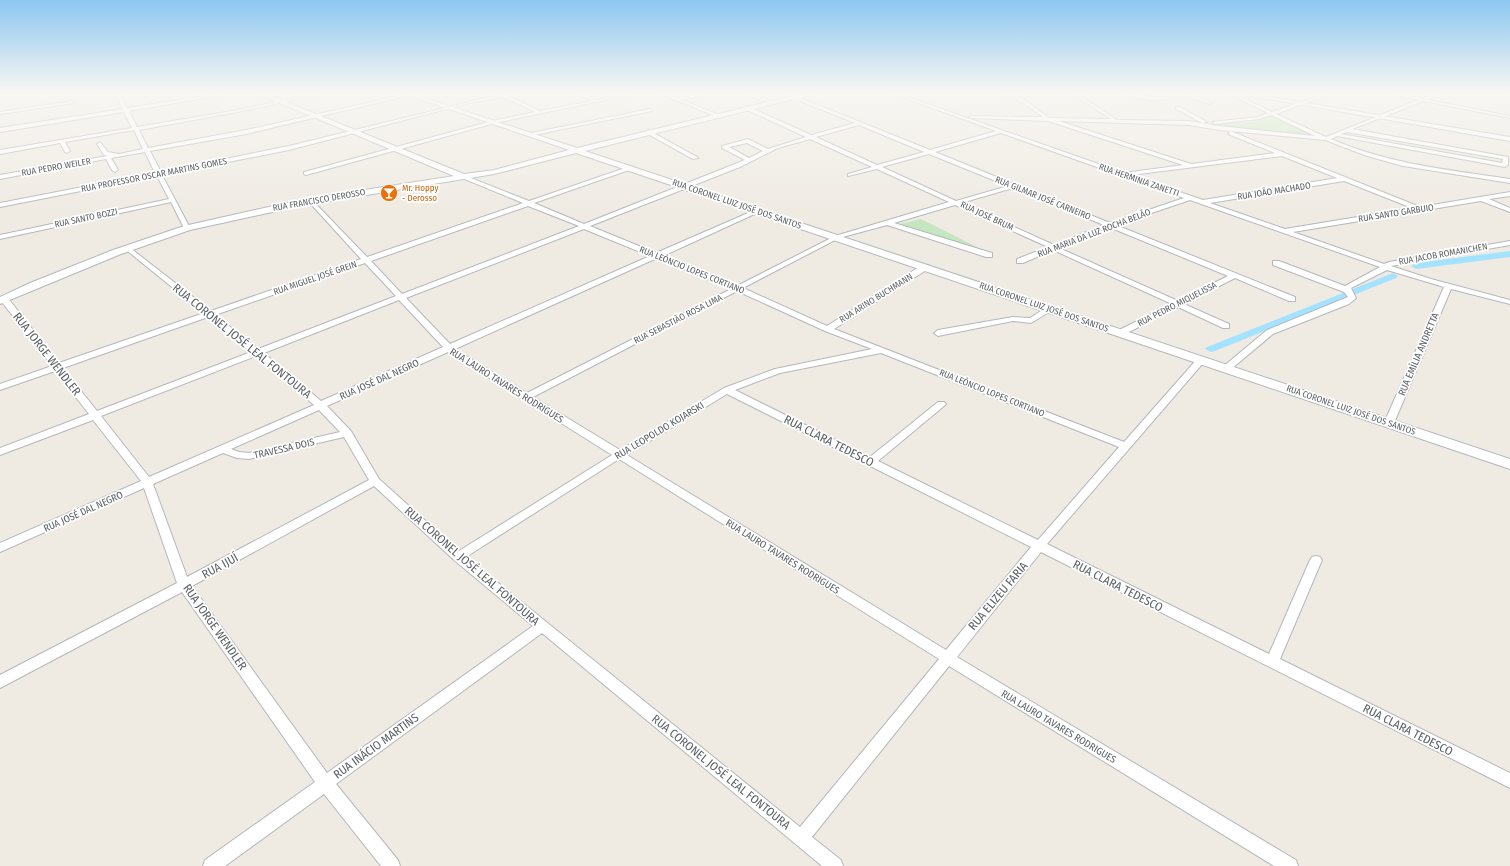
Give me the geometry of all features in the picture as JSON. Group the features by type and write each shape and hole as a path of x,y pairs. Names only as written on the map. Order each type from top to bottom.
{"main road":[{"name":"RUA LEÔNCIO LOPES CORTIANO","path":"357,133 464,177"},
{"name":"RUA FRANCISCO DEROSSO","path":"2,300 34,285 128,248 187,228 249,213 311,201 464,177 522,166 643,133"},
{"path":"1476,133 1510,139"},
{"name":"RUA CORONEL LUIZ JOSÉ DOS SANTOS","path":"529,134 1510,464"}],"street":[{"path":"0,152 108,133"},
{"path":"137,133 187,228"},
{"name":"RUA PEDRO WEILER","path":"0,177 238,133"},
{"name":"RUA PROFESSOR OSCAR MARTINS GOMES","path":"0,205 289,148 347,133"},
{"path":"306,173 453,133"},
{"path":"651,133 695,158"},
{"name":"RUA JOSÉ BRUM","path":"804,133 1226,326"},
{"path":"0,452 686,187 750,161 767,151 820,133"},
{"name":"RUA GILMAR JOSÉ CARNEIRO","path":"885,133 1292,299"},
{"path":"850,175 992,133"},
{"name":"RUA HERMINIA ZANETTI","path":"1007,133 1283,232 1386,267 1448,286 1510,302"},
{"path":"1092,133 1192,166"},
{"path":"1232,133 1419,209"},
{"path":"1272,133 1327,139 1337,134 1505,164 1506,158 1366,133"},
{"path":"1315,133 1356,150 1387,159 1510,181"},
{"path":"62,141 67,151"},
{"path":"750,161 724,147 748,141 767,151"},
{"path":"100,144 106,154 126,154"},
{"path":"1124,174 1283,154"},
{"path":"108,157 115,170"},
{"name":"RUA MIGUEL JOSÉ GREIN","path":"0,388 630,168"},
{"name":"RUA LEÔNCIO LOPES CORTIANO","path":"464,177 738,288 828,329 1126,446"},
{"name":"RUA JOÃO MACHADO","path":"1202,202 1345,179"},
{"name":"RUA SEBASTIÃO ROSA LIMA","path":"526,397 837,237 1013,186"},
{"name":"RUA SANTO GARBUIO","path":"1283,232 1510,194"},
{"name":"RUA MARIA DA LUZ ROCHA BELÃO","path":"1020,261 1109,225 1190,198"},
{"path":"1480,199 1510,210"},
{"name":"RUA SANTO BOZZI","path":"0,237 173,200"},
{"name":"RUA LAURO TAVARES RODRIGUES","path":"311,201 448,349 946,658 1290,866"},
{"name":"RUA JOSÉ DAL NEGRO","path":"0,548 757,210"},
{"path":"888,223 989,255"},
{"name":"RUA JACOB ROMANICHEN","path":"1227,368 1270,332 1346,302 1352,298 1348,292 1352,284 1386,267 1389,264 1510,243"},
{"name":"RUA CORONEL JOSÉ LEAL FONTOURA","path":"128,248 209,315 258,353 320,406 347,433 375,481 458,557 835,866"},
{"path":"1276,262 1348,292"},
{"name":"RUA ARINO BUCHMANN","path":"828,329 925,267"},
{"name":"RUA PEDRO MIQUELISSA","path":"1120,333 1176,303 1234,276"},
{"name":"RUA EMÍLIA ANDRETTA","path":"1389,423 1448,286"},
{"name":"RUA JORGE WENDLER","path":"2,300 57,367 147,482 184,585 325,783 392,866"},
{"path":"938,333 1013,319 1031,321 1050,309"},
{"name":"RUA LEOPOLDO KOJARSKI","path":"458,557 619,454 727,390 778,371 881,350"},
{"name":"RUA ELIZEU FARIA","path":"801,838 946,658 1039,546 1201,360"},
{"name":"RUA CLARA TEDESCO","path":"727,390 1510,781"},
{"path":"870,462 941,404"},
{"name":"TRAVESSA DOIS","path":"222,449 237,456 249,456 347,433"},
{"name":"RUA IJUÍ","path":"0,682 184,585 375,481"},
{"path":"1272,662 1316,560"},
{"name":"RUA INÁCIO MARTINS","path":"211,866 542,626"}],"green space":[{"path":"1288,133 1314,133 1321,137"},
{"path":"921,219 983,250 900,224"}],"waterway":[{"path":"1416,266 1510,254"},
{"path":"1211,349 1393,276"}],"place":[{"name":"Mr. Hoppy - Derosso","path":"389,193"}]}
